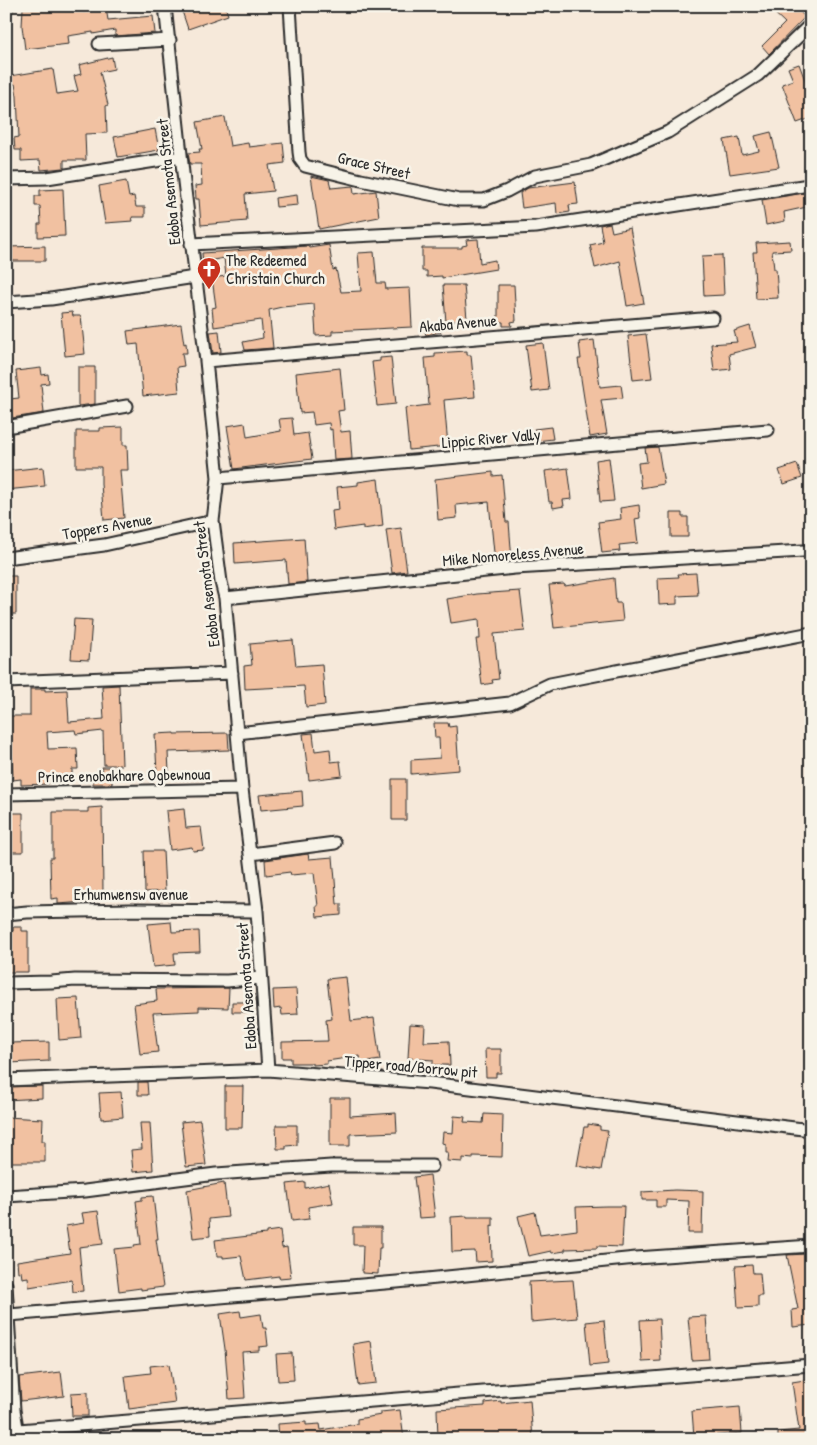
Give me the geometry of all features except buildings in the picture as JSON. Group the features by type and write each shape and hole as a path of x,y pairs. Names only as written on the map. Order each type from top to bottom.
{"street":[{"name":"Edoba Asemota Street","path":"165,6 218,478 213,520 221,582 225,598 242,789 257,911 268,1070"},
{"name":"Grace Street","path":"290,6 298,152 305,166 361,180 459,200 484,200 507,191 535,176 591,165 668,132 758,75 811,24"},
{"path":"99,44 170,40"},
{"path":"6,179 47,178 181,157"},
{"path":"191,244 536,227 809,185"},
{"path":"6,302 51,299 195,277"},
{"name":"Akaba Avenue","path":"206,361 713,318"},
{"path":"6,427 126,406"},
{"name":"Lippic River Vally","path":"218,478 768,430"},
{"name":"Toppers Avenue","path":"6,558 104,545 213,520"},
{"name":"Mike Nomoreless Avenue","path":"225,598 514,568 803,551"},
{"path":"237,733 510,702 550,684 811,633"},
{"path":"6,682 232,673"},
{"name":"Prince enobakhare Ogbewnoua","path":"6,794 242,789"},
{"path":"251,854 334,843"},
{"name":"Erhumwensw avenue","path":"6,914 120,910 257,911"},
{"path":"6,983 75,980 227,981 261,978"},
{"name":"Tipper road/Borrow pit","path":"6,1080 268,1070 430,1083 811,1130"},
{"path":"6,1196 84,1191 216,1174 331,1166 432,1166"},
{"path":"9,1315 397,1282 636,1258 811,1246"},
{"path":"6,1285 14,1410 19,1435"},
{"path":"19,1435 811,1365"},
{"path":"19,1435 240,1412 454,1397 585,1383"}],"place":[{"name":"The Redeemed Christain Church","path":"209,290"}]}
